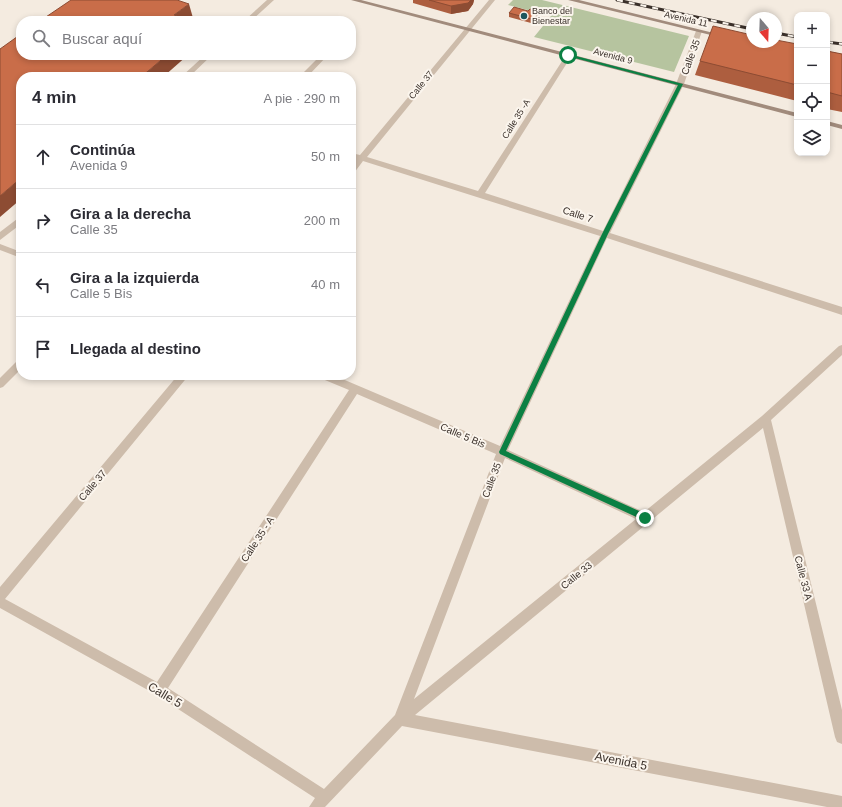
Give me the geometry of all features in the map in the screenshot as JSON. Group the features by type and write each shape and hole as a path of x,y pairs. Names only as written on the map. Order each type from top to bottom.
{"main road":[{"name":"Avenida 9","path":"354,0 794,114"},
{"name":"Avenida 11","path":"572,0 729,38"},
{"path":"830,124 842,127"}],"street":[{"path":"253,16 271,0"},
{"name":"Calle 37","path":"356,165 492,0"},
{"name":"Calle 35","path":"400,719 502,452 605,234 680,84 699,31"},
{"name":"Calle 35 -A","path":"480,194 568,55"},
{"path":"190,72 204,60"},
{"path":"308,72 320,60"},
{"name":"Calle 7","path":"356,156 480,194 842,311"},
{"path":"0,237 16,223"},
{"path":"0,246 16,253"},
{"name":"Calle 33","path":"320,802 400,719 766,419 842,349"},
{"path":"0,384 16,368"},
{"name":"Calle 37","path":"0,596 180,380"},
{"name":"Calle 5 Bis","path":"336,380 502,452 645,518"},
{"name":"Calle 35 - A","path":"159,690 356,388"},
{"name":"Calle 33 A","path":"766,419 842,737"},
{"name":"Calle 5","path":"0,602 159,690 320,802"},
{"name":"Avenida 5","path":"400,719 842,803"}],"green space":[{"path":"513,0 542,0 689,36 674,72 534,37 551,16 508,5"}],"building":[{"path":"71,0 177,0 189,4 174,15 177,16 47,16"},
{"path":"429,0 471,0 468,3 451,6"},
{"path":"514,7 528,11 530,9 539,11 532,19 509,13"},
{"path":"713,26 746,34 746,48 782,48 782,41 794,43 794,84 700,61"},
{"path":"16,38 16,60 161,60 147,72 16,72 16,182 0,196 0,49"},
{"path":"830,52 842,54 842,96 830,93"}],"railway":[{"path":"617,0 746,28"},
{"path":"782,34 794,36"},
{"path":"830,42 842,44"}],"place":[{"name":"Banco del Bienestar","path":"524,16"}],"route":[{"path":"568,55 680,84 605,234 502,452 645,518"}]}
